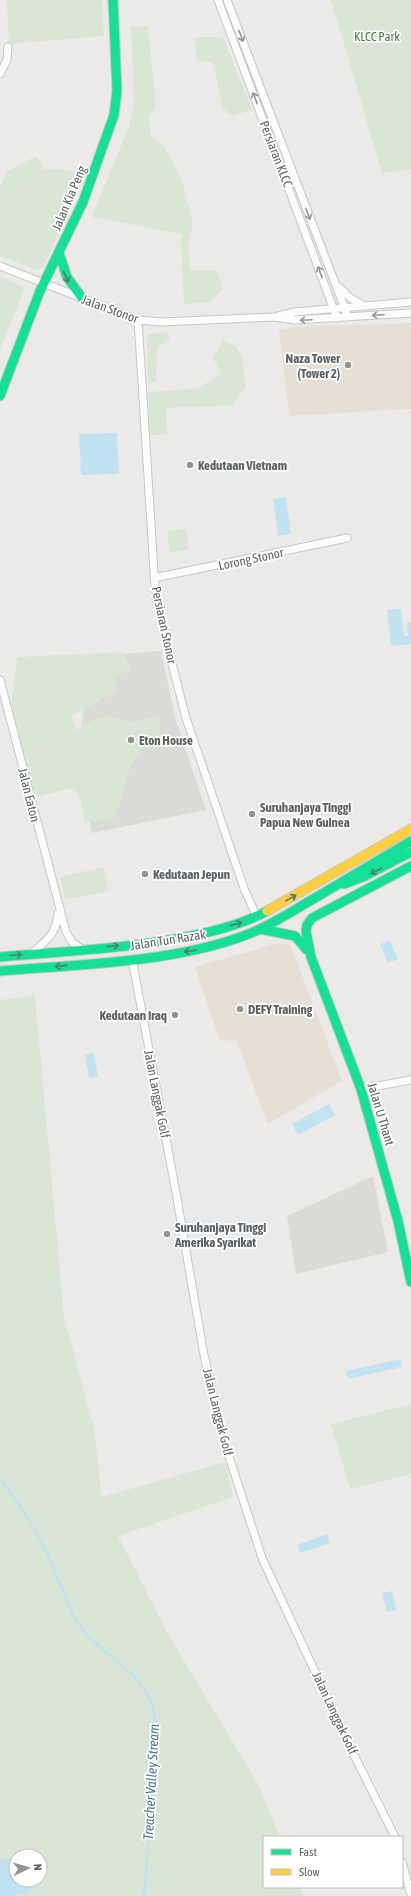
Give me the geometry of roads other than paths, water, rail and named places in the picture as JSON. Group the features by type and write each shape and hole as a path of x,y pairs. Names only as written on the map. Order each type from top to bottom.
{"street":[{"name":"Jalan Kia Peng","path":"0,396 44,284 83,202 114,115 117,91 113,0"},
{"name":"Persiaran KLCC","path":"218,0 337,318"},
{"name":"Persiaran KLCC","path":"227,0 348,317"},
{"path":"0,74 7,60 8,47"},
{"path":"261,115 269,112"},
{"path":"294,202 303,201"},
{"path":"59,253 65,275 69,283 82,298"},
{"name":"Jalan Stonor","path":"0,266 138,320 161,322 275,317 294,320 337,318"},
{"name":"Persiaran KLCC","path":"334,280 349,297 364,306"},
{"path":"334,308 411,302"},
{"name":"Jalan Stonor","path":"275,317 295,312 334,308"},
{"path":"337,318 411,313"},
{"name":"Persiaran Stonor","path":"138,320 154,578 168,648 186,718 245,891 257,917"},
{"name":"Lorong Stonor","path":"154,578 347,538"},
{"name":"Jalan Eaton","path":"0,680 59,909 68,937 82,949"},
{"name":"Jalan Tun Razak","path":"0,957 187,937 257,917 411,829"},
{"name":"Jalan Tun Razak","path":"0,971 132,959 197,950 260,929 411,841"},
{"path":"323,892 365,876 411,852"},
{"name":"Jalan U Thant","path":"411,866 312,918 307,925 306,937 311,957 361,1089 398,1221 411,1282"},
{"name":"Jalan Eaton","path":"32,954 52,934 57,923 59,909"},
{"name":"Jalan U Thant","path":"260,929 295,936 300,940 311,957"},
{"name":"Jalan Langgak Golf","path":"132,959 204,1355 228,1455 262,1558 351,1749 394,1836"},
{"path":"361,1089 411,1080"},
{"path":"403,1866 411,1895"}],"water":[{"path":"117,433 119,474 81,475 79,434"},
{"path":"286,497 291,534 278,536 273,499"},
{"path":"401,609 404,636 408,636 407,622 411,622 411,644 391,646 387,610"},
{"path":"390,940 398,959 388,963 380,944"},
{"path":"94,1053 98,1077 89,1078 85,1055"},
{"path":"329,1104 335,1115 298,1135 292,1124"},
{"path":"401,1359 402,1367 348,1379 346,1371"},
{"path":"327,1534 330,1543 300,1553 297,1545"},
{"path":"392,1591 396,1610 387,1612 382,1593"},
{"path":"0,1859 8,1859 8,1888 35,1888 24,1894 0,1896"}],"waterway":[{"name":"Treacher Valley Stream","path":"0,1478 26,1515 45,1549 74,1617 87,1636 135,1677 147,1693 153,1708 156,1728 155,1762 144,1896"}],"place":[{"name":"Naza Tower (Tower 2)","path":"348,365"},
{"name":"Kedutaan Vietnam","path":"190,465"},
{"name":"Eton House","path":"131,740"},
{"name":"Suruhanjaya Tinggi Papua New Guinea","path":"252,814"},
{"name":"Kedutaan Jepun","path":"145,874"},
{"name":"DEFY Training","path":"240,1009"},
{"name":"Kedutaan Iraq","path":"175,1015"},
{"name":"Suruhanjaya Tinggi Amerika Syarikat","path":"167,1234"}],"park label":[{"name":"KLCC Park","path":"377,36"}]}
